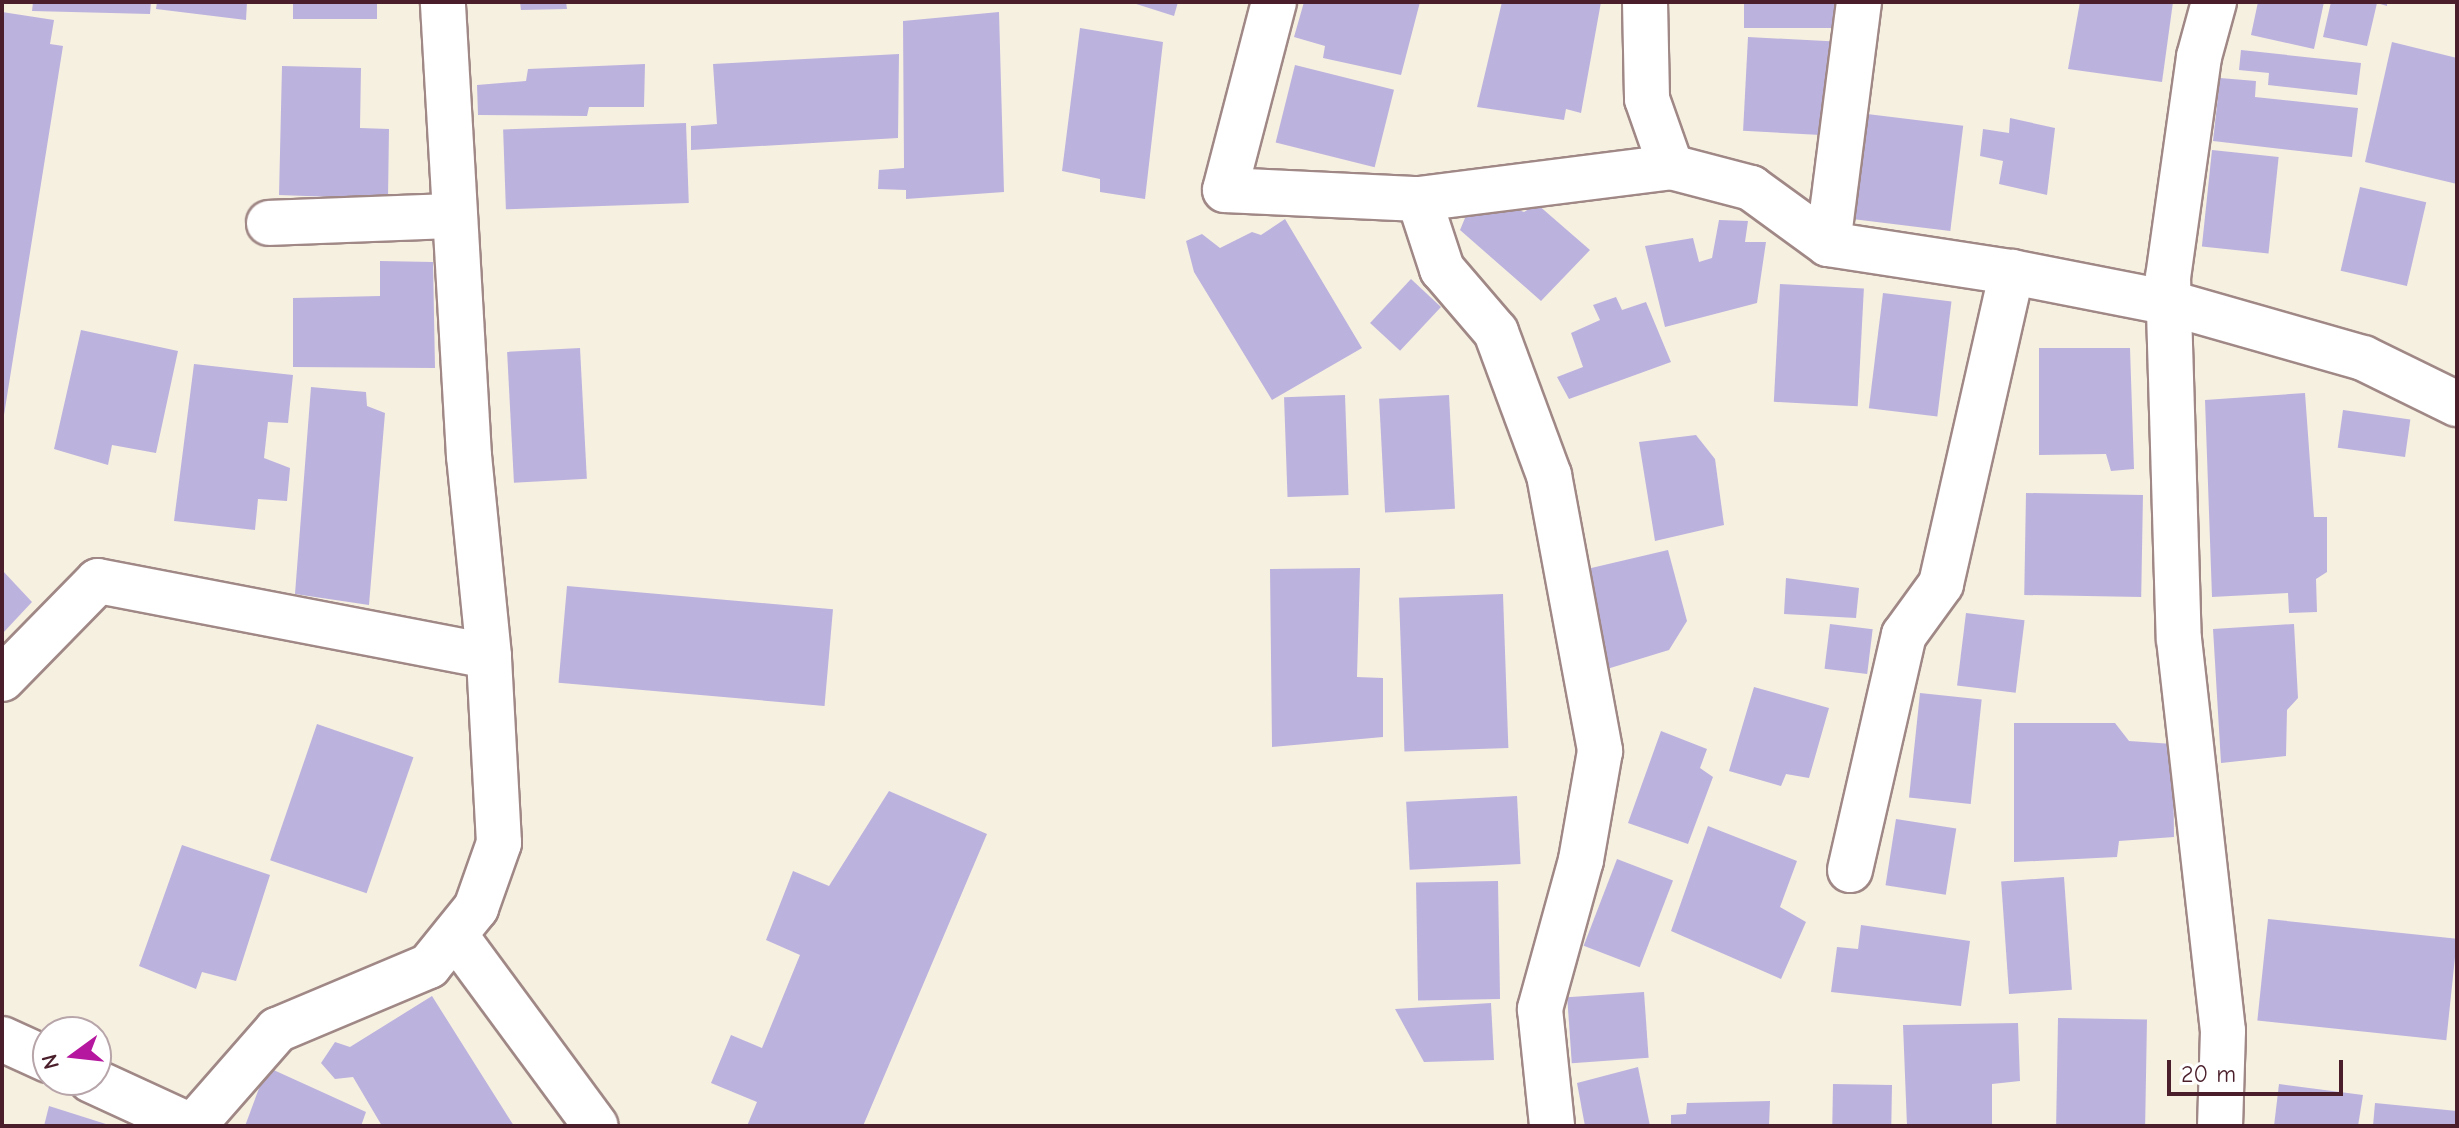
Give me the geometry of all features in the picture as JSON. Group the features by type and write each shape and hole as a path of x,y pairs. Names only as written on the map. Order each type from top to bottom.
{"street":[{"path":"112,1090 192,1126 277,1030 429,966 476,908 499,843 489,656 469,456 443,2"},
{"path":"1274,2 1225,190 1419,199 1671,167 1751,188 1828,244 2012,272 2170,303 2363,358 2457,404"},
{"path":"1645,2 1647,99 1671,167"},
{"path":"1828,244 1859,2"},
{"path":"2214,2 2199,57 2168,277 2179,639 2223,1031 2220,1126"},
{"path":"1419,199 1442,269 1496,332 1549,475 1600,751 1581,860 1540,1009 1552,1126"},
{"path":"269,223 455,216"},
{"path":"1850,870 1904,635 1941,584 2012,272"},
{"path":"2,679 98,581 489,656"},
{"path":"455,935 596,1126"},
{"path":"2,1039 32,1053"}],"building":[{"path":"33,2 151,2 150,14 32,11"},
{"path":"157,2 247,2 246,20 156,9"},
{"path":"293,2 377,2 377,19 293,19"},
{"path":"520,2 566,2 567,9 521,10"},
{"path":"1130,2 1178,2 1174,16"},
{"path":"1304,2 1420,2 1401,75 1323,58 1325,46 1294,37"},
{"path":"1502,2 1601,2 1581,113 1566,109 1564,120 1477,107"},
{"path":"1744,2 1849,2 1849,28 1744,28"},
{"path":"2080,2 2173,2 2162,82 2068,69"},
{"path":"2258,2 2324,2 2314,49 2251,35"},
{"path":"2331,2 2387,2 2387,6 2377,3 2367,46 2323,37"},
{"path":"2,12 54,20 50,44 63,46 4,415"},
{"path":"999,12 1004,192 906,199 906,190 878,189 879,170 904,168 903,21"},
{"path":"1080,28 1163,42 1145,199 1100,192 1100,179 1062,171"},
{"path":"1748,37 1845,42 1840,136 1743,131"},
{"path":"2392,42 2457,58 2457,184 2365,162"},
{"path":"2241,50 2361,63 2357,95 2268,85 2269,73 2239,70"},
{"path":"899,54 898,138 691,150 691,126 717,124 713,64"},
{"path":"645,64 644,107 589,107 587,116 478,115 477,85 526,81 528,69"},
{"path":"1295,65 1394,90 1375,167 1276,143"},
{"path":"282,66 361,68 360,128 389,129 388,199 279,195"},
{"path":"2220,78 2256,81 2255,97 2358,108 2352,157 2213,141"},
{"path":"1859,113 1963,126 1950,231 1846,218"},
{"path":"2010,118 2055,128 2047,195 1999,184 2003,161 1980,156 1983,129 2009,133"},
{"path":"686,123 689,203 506,209 503,129"},
{"path":"2212,150 2279,157 2268,253 2202,246"},
{"path":"2360,187 2426,202 2407,286 2341,271"},
{"path":"1500,203 1524,212 1537,204 1590,250 1541,301 1460,230 1470,206"},
{"path":"1285,219 1362,348 1272,400 1194,272 1186,241 1202,234 1220,248 1252,232 1261,235"},
{"path":"1719,220 1748,221 1745,242 1766,242 1757,303 1665,327 1645,246 1693,238 1699,262 1712,258"},
{"path":"380,261 433,262 435,368 293,367 293,298 380,296"},
{"path":"1411,279 1441,307 1400,351 1370,323"},
{"path":"1780,284 1864,288 1858,406 1774,402"},
{"path":"1883,293 1951,301 1937,417 1869,408"},
{"path":"1616,297 1622,310 1646,302 1671,362 1569,399 1557,377 1583,367 1571,333 1600,320 1593,305"},
{"path":"81,330 178,351 156,453 112,445 108,465 54,449"},
{"path":"580,348 587,479 514,483 507,352"},
{"path":"2039,348 2130,348 2134,469 2111,471 2106,454 2039,455"},
{"path":"194,364 293,375 288,423 268,422 264,458 290,468 287,501 258,499 255,530 174,521"},
{"path":"311,387 366,392 367,406 385,413 369,605 295,594"},
{"path":"2305,393 2314,517 2327,517 2327,572 2316,579 2317,612 2289,613 2288,593 2212,597 2205,400"},
{"path":"1345,395 1348,495 1288,497 1284,397"},
{"path":"1449,395 1455,509 1385,513 1379,399"},
{"path":"2343,410 2410,419 2405,457 2338,448"},
{"path":"1696,435 1715,459 1724,525 1655,541 1639,442"},
{"path":"2026,493 2143,495 2141,597 2024,595"},
{"path":"1668,550 1687,621 1669,650 1607,669 1587,569"},
{"path":"1360,568 1357,677 1383,678 1383,737 1272,747 1270,569"},
{"path":"2,570 32,602 2,634"},
{"path":"1786,578 1859,588 1856,618 1784,614"},
{"path":"567,586 833,609 825,706 559,683"},
{"path":"1503,594 1508,748 1404,752 1399,598"},
{"path":"1966,613 2025,620 2016,693 1957,685"},
{"path":"1830,624 1873,629 1867,674 1825,669"},
{"path":"2294,624 2298,698 2287,710 2286,756 2221,763 2213,629"},
{"path":"1754,687 1829,708 1809,778 1786,774 1781,786 1729,771"},
{"path":"1920,693 1982,699 1971,804 1909,797"},
{"path":"2014,723 2115,723 2129,741 2173,744 2174,837 2119,841 2117,857 2014,862"},
{"path":"317,724 413,757 367,893 270,860"},
{"path":"1661,731 1707,749 1700,768 1713,777 1688,844 1628,823"},
{"path":"889,791 987,834 863,1126 747,1126 757,1102 711,1083 731,1035 762,1048 800,955 766,940 793,871 829,886"},
{"path":"1517,796 1521,864 1410,870 1406,802"},
{"path":"1896,819 1956,829 1946,895 1886,885"},
{"path":"1708,826 1797,861 1780,907 1806,922 1781,979 1671,931"},
{"path":"182,845 270,875 236,981 202,972 196,989 139,966"},
{"path":"1617,859 1673,881 1640,967 1584,946"},
{"path":"2064,877 2072,990 2009,994 2001,881"},
{"path":"1498,881 1500,999 1418,1000 1416,882"},
{"path":"2268,919 2457,939 2446,1040 2257,1020"},
{"path":"1861,925 1970,941 1961,1006 1831,992 1837,947 1858,949"},
{"path":"1644,992 1649,1058 1572,1063 1567,997"},
{"path":"432,996 514,1126 382,1126 353,1077 335,1079 321,1063 335,1042 350,1047"},
{"path":"1491,1003 1494,1060 1424,1062 1395,1009"},
{"path":"2058,1018 2147,1020 2145,1126 2056,1126"},
{"path":"2018,1023 2020,1081 1992,1084 1992,1126 1907,1126 1903,1025"},
{"path":"267,1067 366,1112 361,1126 245,1126"},
{"path":"1638,1067 1650,1126 1585,1126 1577,1083"},
{"path":"1833,1084 1892,1085 1891,1126 1832,1126"},
{"path":"2279,1084 2363,1095 2358,1126 2274,1126"},
{"path":"1770,1101 1769,1126 1671,1126 1671,1115 1686,1114 1687,1103"},
{"path":"2375,1103 2457,1111 2457,1126 2373,1126"},
{"path":"49,1106 109,1125 109,1126 44,1126"}]}
